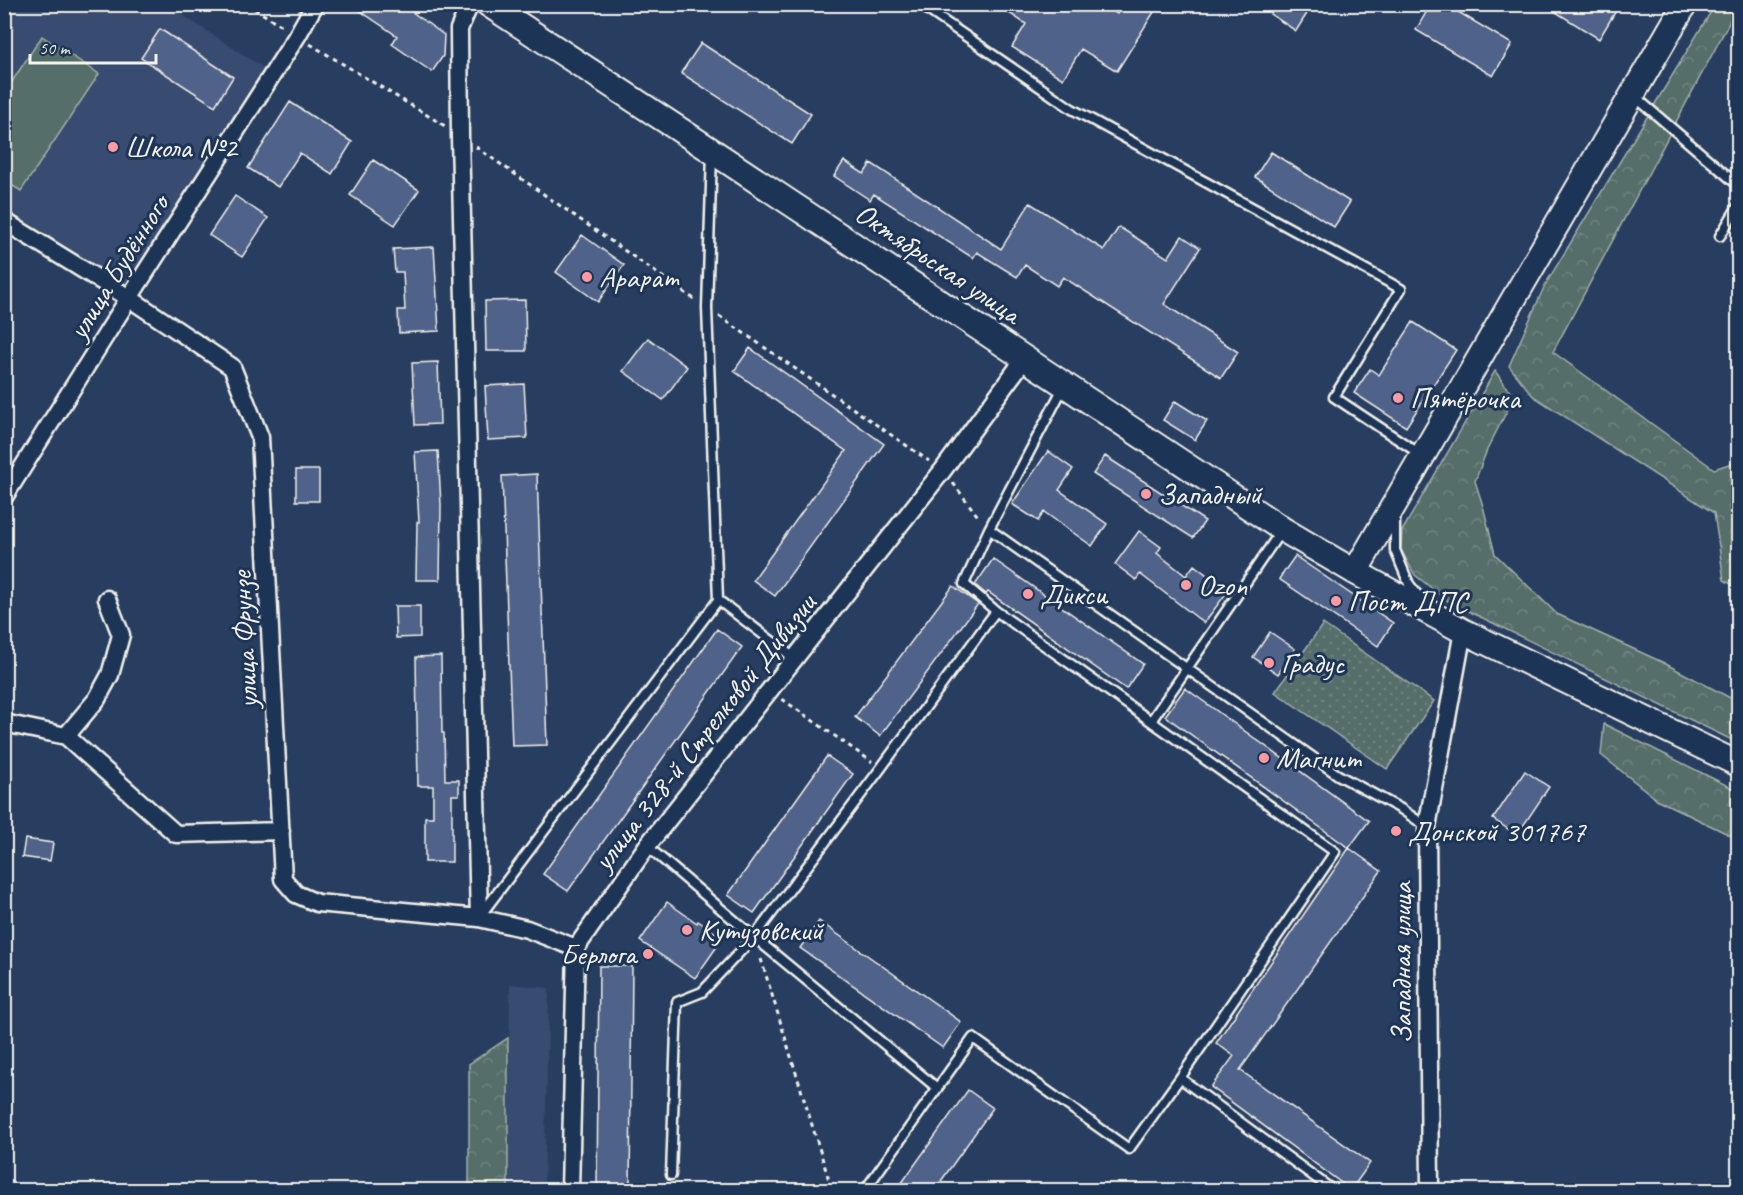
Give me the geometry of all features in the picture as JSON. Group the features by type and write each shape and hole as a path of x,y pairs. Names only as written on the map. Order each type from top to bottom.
{"main road":[{"name":"Октябрьская улица","path":"488,4 1282,529 1463,631 1738,764"},
{"path":"1355,572 1685,4"}],"street":[{"name":"улица Будённого","path":"4,497 297,36 315,4"},
{"path":"470,4 459,29 460,135 479,918"},
{"name":"улица Фрунзе","path":"4,221 129,298 232,367 260,437 283,879 296,894 317,903 479,918 527,929 576,948"},
{"name":"улица 328-й Стрелковой Дивизии","path":"576,948 647,846 943,470 1025,358"},
{"path":"66,736 98,699 110,675 121,635 107,599"},
{"name":"Западная улица","path":"1430,1191 1427,827 1463,631"},
{"path":"4,723 66,736 176,834 280,831"},
{"path":"570,1191 576,948"}],"lane":[{"path":"919,4 1072,109 1401,289 1334,398 1417,465 1395,516 1395,550 1409,584 1436,616"},
{"path":"1633,95 1738,185"},
{"path":"479,918 718,600 707,308 712,150"},
{"path":"1720,236 1738,206"},
{"path":"865,1191 973,1038 1129,1149 1335,852 996,610 964,584 988,529 1065,384"},
{"path":"988,529 1338,775 1401,809 1427,827"},
{"path":"1151,721 1282,529"},
{"path":"718,600 794,658"},
{"path":"671,1175 677,1002 702,992 754,937 996,610"},
{"path":"647,846 938,1088"},
{"path":"1180,1078 1328,1189"}],"path":[{"path":"248,4 460,135 943,470 988,529"},
{"path":"769,690 881,768"},
{"path":"754,937 832,1191"}],"shaded area":[{"name":"Школа №2","path":"4,5 167,5 270,72 122,300 5,223"},
{"path":"510,984 549,988 544,1190 508,1190"}],"green space":[{"path":"1715,5 1738,6 1553,352 1714,469 1738,461 1738,588 1724,580 1714,513 1533,396 1509,366 1545,285"},
{"path":"42,36 99,74 21,191 5,181 5,92"},
{"path":"1495,371 1514,397 1487,450 1475,481 1495,554 1557,614 1662,662 1738,702 1738,743 1448,601 1415,575 1401,550 1402,531"},
{"path":"1323,624 1434,701 1387,769 1275,692"},
{"path":"1604,724 1738,791 1738,839 1658,800 1601,755"},
{"path":"508,1038 508,1190 469,1190 469,1064"}],"building":[{"path":"350,4 401,4 444,35 443,56 432,72 392,44 397,36"},
{"path":"995,4 1101,4 1117,14 1123,4 1159,4 1117,71 1081,49 1063,79 1012,47 1026,24"},
{"path":"1276,4 1313,4 1296,31 1270,14"},
{"path":"1431,4 1445,4 1512,44 1493,76 1416,30"},
{"path":"1543,4 1620,4 1599,39"},
{"path":"160,29 233,77 215,106 141,58"},
{"path":"701,43 811,114 792,144 681,73"},
{"path":"290,102 352,142 332,174 300,153 278,187 248,168"},
{"path":"1271,152 1350,202 1334,227 1255,177"},
{"path":"373,160 419,190 395,225 350,195"},
{"path":"844,161 864,174 871,163 1001,249 1030,203 1104,250 1119,227 1168,258 1182,236 1200,248 1164,304 1238,352 1221,378 1063,277 1057,286 1025,265 1017,277 977,252 973,258 874,194 870,200 834,176"},
{"path":"235,196 268,218 242,257 209,235"},
{"path":"582,235 624,265 598,302 556,272"},
{"path":"434,247 439,331 399,333 398,310 405,310 403,272 395,272 393,249"},
{"path":"525,300 526,351 486,351 485,301"},
{"path":"1413,322 1456,350 1406,427 1354,393 1370,369 1379,375"},
{"path":"648,338 687,367 663,400 623,371"},
{"path":"750,348 884,444 775,596 753,580 846,451 734,371"},
{"path":"438,362 440,424 415,425 412,363"},
{"path":"524,384 527,438 488,440 485,386"},
{"path":"1175,401 1207,421 1195,440 1163,420"},
{"path":"438,451 441,505 440,580 416,580 417,522 419,522 415,452"},
{"path":"1048,451 1073,469 1059,490 1107,524 1092,546 1044,512 1038,521 1012,504"},
{"path":"1105,456 1205,521 1193,538 1093,474"},
{"path":"296,470 319,470 319,501 296,501"},
{"path":"537,474 547,745 512,746 502,476"},
{"path":"1139,531 1161,547 1157,553 1186,576 1194,565 1228,591 1204,623 1140,574 1136,580 1115,564"},
{"name":"Пост ДПС","path":"1295,556 1393,623 1378,646 1279,579"},
{"path":"993,559 1143,664 1126,689 975,585"},
{"path":"953,586 978,604 880,736 855,717"},
{"path":"395,606 420,606 420,637 396,638"},
{"path":"717,629 742,647 568,891 543,874"},
{"path":"1270,632 1295,649 1278,674 1253,657"},
{"path":"441,656 445,780 459,780 459,795 452,795 452,862 425,862 425,817 433,817 433,786 418,786 416,657"},
{"path":"1185,688 1369,821 1349,848 1165,716"},
{"path":"827,756 853,774 754,913 728,895"},
{"path":"1525,771 1549,787 1517,835 1493,819"},
{"path":"25,839 53,843 50,861 22,857"},
{"path":"1349,848 1381,871 1240,1070 1370,1163 1351,1190 1211,1087 1234,1056 1216,1043"},
{"path":"667,902 723,938 695,978 640,941"},
{"path":"819,921 961,1022 943,1048 800,948"},
{"path":"599,966 632,966 630,1190 597,1190"},
{"path":"968,1090 993,1108 934,1191 896,1191"}],"place":[{"name":"Школа №2","path":"113,147"},
{"name":"Арарат","path":"587,277"},
{"name":"Пятёрочка","path":"1398,398"},
{"name":"Западный","path":"1146,494"},
{"name":"Ozon","path":"1186,585"},
{"name":"Дикси","path":"1028,594"},
{"name":"Пост ДПС","path":"1336,601"},
{"name":"Градус","path":"1269,663"},
{"name":"Магнит","path":"1264,758"},
{"name":"Донской 301767","path":"1396,831"},
{"name":"Кутузовский","path":"687,930"},
{"name":"Берлога","path":"648,954"}]}
